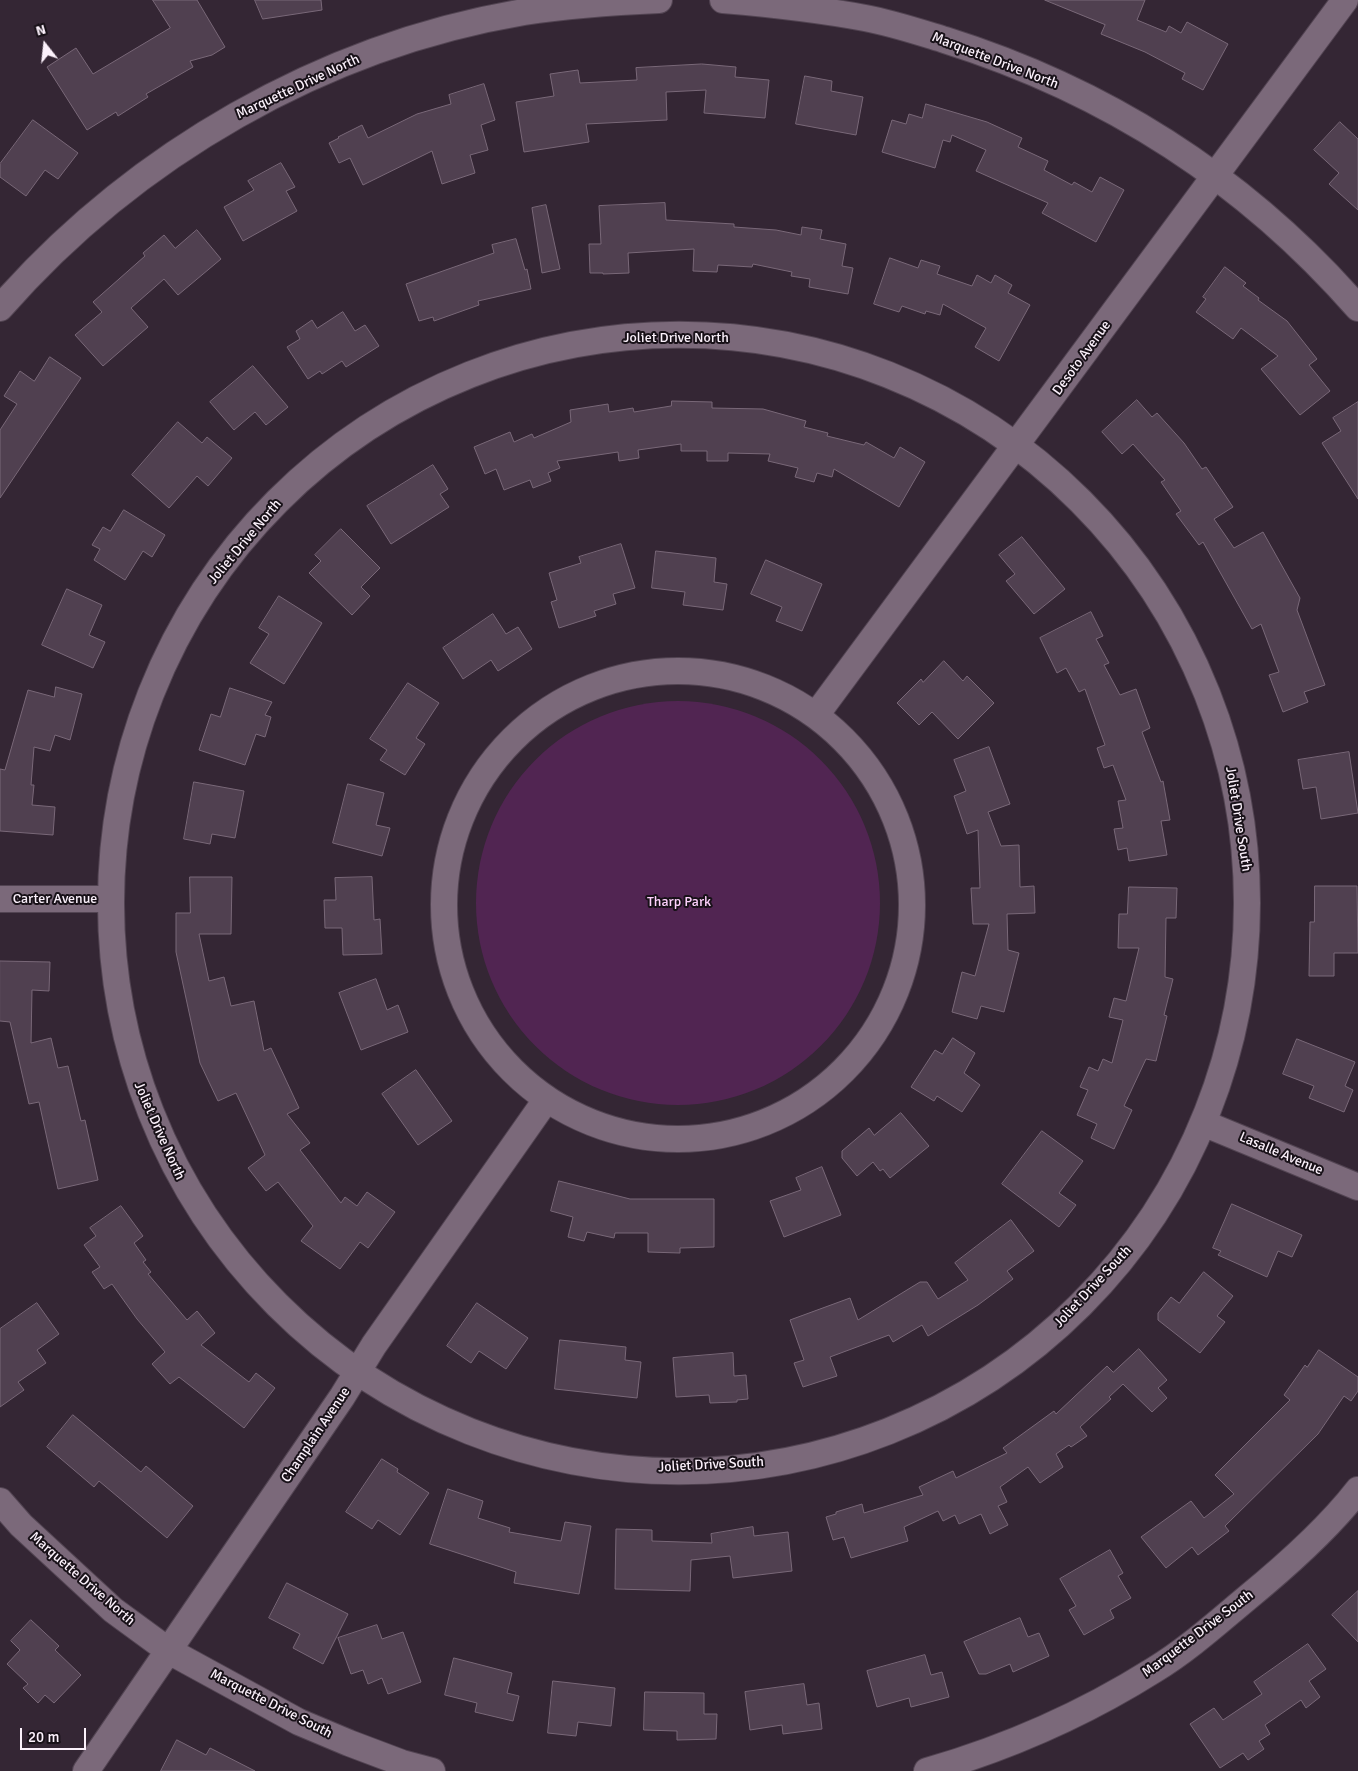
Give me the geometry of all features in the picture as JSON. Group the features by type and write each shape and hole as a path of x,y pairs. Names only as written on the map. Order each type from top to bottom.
{"street":[{"name":"Marquette Drive North","path":"0,308 51,254 125,189 211,130 300,83 326,71 388,48 483,21 564,6 659,0"},
{"name":"Marquette Drive North","path":"723,0 778,5 867,18 968,48 1067,88 1140,125 1215,176"},
{"name":"Desoto Avenue","path":"816,715 1346,0"},
{"path":"1215,176 1261,210 1300,246 1358,308"},
{"name":"Joliet Drive North","path":"359,1372 297,1325 243,1270 196,1209 166,1153 140,1094 123,1035 112,978 108,929 110,899 119,816 128,768 139,728 159,673 180,629 224,563 277,501 344,443 425,395 504,362 564,346 631,336 680,335 733,338 770,342 829,355 876,370 938,397 966,412 1015,447"},
{"name":"Joliet Drive South","path":"359,1372 420,1407 464,1428 596,1464 656,1468 745,1466 794,1459 878,1435 951,1401 1015,1360 1057,1326 1112,1271 1142,1234 1169,1192 1203,1123 1227,1049 1237,1006 1246,954 1248,878 1237,799 1227,754 1198,669 1180,635 1148,583 1086,505 1015,447"},
{"path":"677,670 737,677 778,692 816,715 850,744 878,780 904,837 914,902 906,965 878,1030 826,1088 784,1115 730,1134 658,1139 591,1123 546,1100 488,1044 453,972 443,915 450,849 472,793 498,755 531,722 563,701 599,684 677,670"},
{"name":"Carter Avenue","path":"0,899 110,899"},
{"name":"Champlain Avenue","path":"86,1771 359,1372 374,1345 546,1100"},
{"name":"Lasalle Avenue","path":"1203,1123 1358,1187"},
{"name":"Marquette Drive South","path":"927,1771 1001,1746 1053,1724 1097,1703 1156,1669 1208,1630 1278,1573 1347,1505 1358,1490"},
{"name":"Marquette Drive North","path":"0,1502 21,1525 113,1610 169,1651"},
{"name":"Marquette Drive South","path":"169,1651 299,1722 402,1763 432,1771"}],"green space":[{"name":"Tharp Park","path":"678,701 717,705 737,709 755,716 790,735 821,760 846,791 865,826 872,844 876,864 880,903 876,942 872,962 865,980 846,1015 821,1046 790,1071 755,1090 737,1097 717,1101 678,1105 639,1101 619,1097 601,1090 566,1071 535,1046 510,1015 491,980 484,962 480,942 476,903 480,864 484,844 491,826 510,791 535,760 566,735 601,716 619,709 639,705"}],"building":[{"path":"153,0 197,0 225,47 212,55 190,61 193,67 146,94 148,97 118,116 116,112 87,130 47,67 76,48 93,74 170,28"},
{"path":"255,0 321,0 322,10 263,19"},
{"path":"1045,0 1145,0 1137,20 1166,32 1169,26 1181,33 1187,22 1228,44 1203,90 1182,79 1185,73 1145,52 1101,34 1105,25"},
{"path":"702,64 736,67 735,77 769,80 765,118 704,113 706,90 666,92 667,120 586,124 589,142 524,152 516,102 554,96 550,74 578,70 580,83 637,80 636,68"},
{"path":"805,76 832,81 831,91 863,97 856,135 796,124"},
{"path":"484,84 495,120 481,125 488,150 470,155 475,173 442,184 432,151 363,185 350,158 339,163 329,143 362,125 368,138 417,114 451,104 449,95"},
{"path":"926,104 987,122 1022,138 1018,147 1048,161 1044,170 1072,185 1074,182 1092,192 1100,177 1124,190 1096,242 1042,213 1048,203 976,171 986,150 952,135 950,142 943,140 935,168 882,152 892,120 906,124 909,114 922,118"},
{"path":"33,120 78,153 58,179 45,170 26,196 0,177 0,164"},
{"path":"1340,122 1358,139 1358,210 1329,184 1339,173 1314,150"},
{"path":"281,163 295,187 286,191 297,211 243,241 224,207 254,190 248,181"},
{"path":"665,203 666,220 734,224 734,227 776,230 801,235 802,227 822,230 820,239 846,244 842,266 853,268 848,294 809,287 810,279 791,276 792,272 753,264 752,267 718,265 717,272 693,271 694,249 628,253 629,273 590,273 589,244 601,244 599,206"},
{"path":"546,205 560,269 542,273 532,208"},
{"path":"197,230 221,259 178,295 164,279 131,308 148,327 103,366 75,335 102,312 93,302 145,256 143,253 164,235 175,248"},
{"path":"516,239 525,270 527,269 531,289 478,301 479,305 434,321 433,317 419,321 406,284 494,253 492,245"},
{"path":"890,258 918,268 921,260 940,266 937,274 972,286 977,275 991,283 995,275 1012,285 1008,293 1030,305 999,361 975,347 986,328 943,304 940,315 926,311 925,314 902,306 899,312 874,304"},
{"path":"1225,267 1246,283 1243,286 1259,298 1258,300 1287,321 1317,359 1309,365 1330,391 1300,415 1261,369 1278,356 1241,328 1233,339 1196,312 1206,299 1203,297"},
{"path":"343,312 355,331 365,325 379,346 346,367 342,361 322,374 320,371 308,379 287,347 300,339 296,331 312,320 317,328"},
{"path":"50,357 81,378 0,498 0,430 17,404 4,396 20,371 34,381"},
{"path":"253,366 288,407 266,425 255,412 234,430 210,402"},
{"path":"1137,400 1152,417 1157,413 1184,443 1202,469 1206,467 1233,507 1214,519 1234,548 1263,532 1300,598 1297,610 1325,685 1304,692 1308,702 1283,712 1269,675 1279,672 1261,624 1252,629 1203,542 1199,545 1176,514 1181,511 1161,482 1165,480 1133,444 1122,454 1102,432"},
{"path":"672,401 712,402 712,408 763,409 806,421 804,427 828,433 827,436 864,445 866,442 894,458 900,447 925,462 899,507 834,469 832,477 817,473 814,482 795,477 798,468 768,461 770,454 728,453 728,461 707,461 707,451 681,451 681,444 638,450 639,458 619,461 618,452 557,461 560,468 548,473 551,481 533,488 530,480 504,490 496,469 485,474 474,447 510,432 514,442 532,434 534,438 571,422 570,410 608,404 609,412 633,408 634,412 671,406"},
{"path":"1358,402 1358,499 1322,443 1341,431 1333,418"},
{"path":"178,422 202,443 207,437 232,458 208,486 197,476 169,508 132,475"},
{"path":"433,465 448,489 440,494 449,507 391,544 367,506"},
{"path":"124,510 165,535 152,557 143,551 125,580 94,560 100,549 92,545 103,527 110,531"},
{"path":"341,529 380,568 361,587 370,596 352,615 309,573 321,561 315,555"},
{"path":"1022,537 1065,589 1034,614 1006,581 1015,574 999,555"},
{"path":"621,544 635,588 613,594 616,604 594,611 596,616 559,628 551,602 557,600 549,573 581,563 579,557"},
{"path":"656,551 716,558 714,582 727,584 723,610 683,605 685,592 652,588"},
{"path":"766,560 822,584 802,631 776,621 782,607 751,594"},
{"path":"67,589 102,605 89,635 105,642 93,668 42,645"},
{"path":"279,596 322,623 284,684 250,663 269,634 259,628"},
{"path":"1091,612 1103,636 1096,639 1109,663 1104,665 1120,695 1136,689 1150,728 1142,732 1161,782 1163,781 1170,820 1161,821 1167,855 1129,861 1127,848 1118,850 1114,829 1123,828 1118,801 1126,800 1113,765 1104,768 1097,748 1105,745 1085,689 1079,692 1066,668 1057,673 1040,638"},
{"path":"493,614 506,634 518,627 532,649 498,671 491,660 463,679 443,648"},
{"path":"944,661 963,681 967,676 994,703 958,739 932,712 919,725 897,703 921,679 923,682"},
{"path":"408,683 439,703 416,738 425,744 405,775 380,760 387,750 370,739"},
{"path":"56,687 82,694 70,740 55,735 50,751 34,747 31,785 34,785 32,805 55,807 53,835 0,831 0,769 5,770 28,690 54,697"},
{"path":"230,688 272,702 265,715 271,717 265,737 256,734 245,765 199,750 211,714 220,717"},
{"path":"989,747 1010,804 988,812 1001,846 1019,845 1020,887 1034,886 1035,913 1007,914 1008,950 1019,953 1004,1012 981,1006 977,1019 952,1012 962,972 975,976 989,924 973,924 971,888 980,888 978,830 967,834 954,796 966,791 954,760"},
{"path":"1349,752 1358,813 1321,819 1316,787 1303,789 1298,760"},
{"path":"194,782 244,791 235,838 212,834 210,844 184,839"},
{"path":"348,784 384,793 376,825 390,828 382,856 333,843"},
{"path":"190,877 232,877 231,934 199,934 209,981 224,977 231,1006 254,1001 264,1051 271,1048 299,1108 287,1114 310,1143 300,1150 341,1203 345,1197 357,1206 367,1192 395,1212 368,1248 360,1242 340,1269 301,1241 313,1226 278,1182 266,1191 248,1168 265,1155 236,1093 218,1101 200,1063 176,952 176,913 190,913"},
{"path":"372,877 374,920 380,919 382,954 343,955 342,928 325,928 324,900 336,900 335,878"},
{"path":"1315,886 1357,886 1358,953 1334,953 1334,976 1309,976 1310,922 1314,922"},
{"path":"1129,887 1177,888 1176,918 1166,918 1165,977 1173,979 1164,1015 1167,1016 1156,1061 1146,1059 1124,1106 1132,1110 1114,1149 1091,1138 1097,1124 1077,1115 1088,1090 1080,1087 1089,1067 1098,1071 1103,1059 1112,1063 1123,1020 1109,1017 1114,998 1126,1001 1139,948 1118,948 1119,914 1127,914"},
{"path":"0,961 50,962 49,991 32,990 31,1043 51,1038 58,1068 68,1066 81,1121 85,1120 98,1180 58,1189 39,1102 29,1104 10,1022 0,1021"},
{"path":"376,979 387,1010 398,1005 408,1032 361,1050 339,993"},
{"path":"953,1038 975,1053 964,1073 980,1085 962,1112 937,1096 934,1101 911,1087 935,1050 942,1054"},
{"path":"1297,1039 1355,1062 1345,1086 1353,1090 1344,1112 1309,1098 1314,1086 1283,1074"},
{"path":"416,1070 452,1121 418,1145 382,1094"},
{"path":"901,1113 929,1146 890,1178 883,1169 880,1171 873,1162 857,1176 842,1158 842,1151 869,1128 874,1135"},
{"path":"1042,1131 1083,1161 1059,1193 1076,1205 1059,1227 1002,1184"},
{"path":"822,1167 841,1215 784,1237 770,1201 801,1190 796,1178"},
{"path":"559,1181 630,1199 714,1199 714,1247 680,1248 680,1253 648,1252 648,1233 615,1233 614,1238 587,1232 584,1241 568,1237 573,1217 551,1211"},
{"path":"1232,1204 1302,1235 1292,1257 1278,1251 1267,1277 1218,1255 1221,1251 1213,1248"},
{"path":"121,1206 143,1236 134,1243 146,1260 143,1262 151,1272 148,1274 187,1320 197,1311 215,1333 201,1345 249,1382 256,1373 275,1388 244,1428 179,1377 170,1384 152,1364 165,1352 137,1319 112,1284 104,1289 92,1272 100,1267 84,1245 96,1236 90,1228"},
{"path":"1011,1220 1034,1251 1007,1271 1013,1279 978,1305 928,1336 922,1325 893,1342 889,1335 830,1357 837,1376 803,1387 794,1363 804,1360 790,1320 850,1298 858,1320 920,1282 927,1282 938,1299 968,1280 955,1263"},
{"path":"1204,1272 1233,1296 1217,1316 1225,1322 1200,1353 1158,1320 1158,1313 1171,1297 1179,1303"},
{"path":"37,1303 59,1334 37,1350 46,1363 18,1382 24,1390 0,1407 0,1329"},
{"path":"477,1303 528,1338 506,1369 479,1351 471,1363 447,1346"},
{"path":"560,1340 626,1347 625,1360 641,1362 637,1398 555,1389"},
{"path":"1139,1349 1167,1380 1158,1388 1167,1398 1152,1412 1123,1384 1109,1397 1111,1399 1080,1427 1087,1436 1056,1454 1063,1467 1040,1483 1028,1467 1000,1487 1007,1502 998,1506 1008,1525 990,1534 981,1514 959,1524 955,1515 943,1521 938,1511 904,1527 908,1541 851,1558 844,1537 833,1540 826,1517 862,1504 864,1513 923,1495 919,1487 953,1471 956,1478 1007,1453 1003,1448 1054,1411 1056,1414 1107,1366 1113,1372"},
{"path":"1319,1350 1358,1377 1358,1391 1351,1401 1344,1396 1318,1434 1225,1526 1229,1531 1198,1555 1192,1547 1166,1568 1141,1537 1191,1501 1204,1518 1234,1494 1215,1475 1290,1400 1284,1395 1305,1365 1307,1367"},
{"path":"733,1353 734,1376 746,1375 748,1399 737,1400 737,1402 710,1403 709,1395 676,1397 673,1358"},
{"path":"73,1415 141,1472 146,1466 193,1506 167,1538 99,1481 94,1487 47,1447"},
{"path":"382,1459 398,1469 397,1472 429,1493 400,1535 378,1520 372,1529 346,1512"},
{"path":"448,1489 483,1501 478,1518 510,1528 509,1532 561,1541 565,1522 591,1526 579,1594 514,1583 516,1572 430,1544"},
{"path":"753,1527 754,1536 788,1532 792,1571 733,1578 730,1556 691,1560 690,1591 615,1589 616,1529 652,1530 652,1541 712,1543 711,1534"},
{"path":"1110,1550 1123,1573 1118,1576 1131,1598 1110,1610 1114,1618 1084,1635 1069,1610 1076,1606 1060,1579"},
{"path":"287,1583 348,1614 323,1664 293,1648 300,1634 269,1618"},
{"path":"1358,1591 1358,1642 1332,1615"},
{"path":"1020,1618 1028,1637 1039,1633 1049,1656 1013,1672 1010,1664 986,1674 979,1674 964,1642"},
{"path":"31,1620 59,1646 55,1650 81,1675 54,1703 45,1695 38,1703 23,1688 28,1684 7,1664 20,1650 11,1641"},
{"path":"377,1625 382,1639 403,1632 421,1682 388,1694 382,1678 368,1684 363,1670 351,1674 338,1638"},
{"path":"1308,1644 1326,1669 1309,1681 1320,1697 1306,1708 1301,1700 1265,1725 1270,1734 1259,1741 1264,1749 1248,1760 1243,1753 1220,1768 1190,1724 1214,1708 1223,1720 1262,1694 1254,1682"},
{"path":"925,1655 931,1675 942,1672 949,1697 911,1707 909,1698 877,1707 867,1671"},
{"path":"454,1658 512,1673 507,1693 519,1696 513,1721 475,1712 477,1703 445,1695"},
{"path":"553,1681 615,1688 611,1726 578,1722 576,1736 548,1733"},
{"path":"804,1684 807,1705 819,1703 822,1729 783,1734 782,1725 750,1730 745,1692"},
{"path":"645,1692 704,1693 704,1714 717,1714 716,1739 677,1740 677,1731 644,1730"},
{"path":"177,1740 206,1755 210,1748 255,1771 161,1771"}]}
